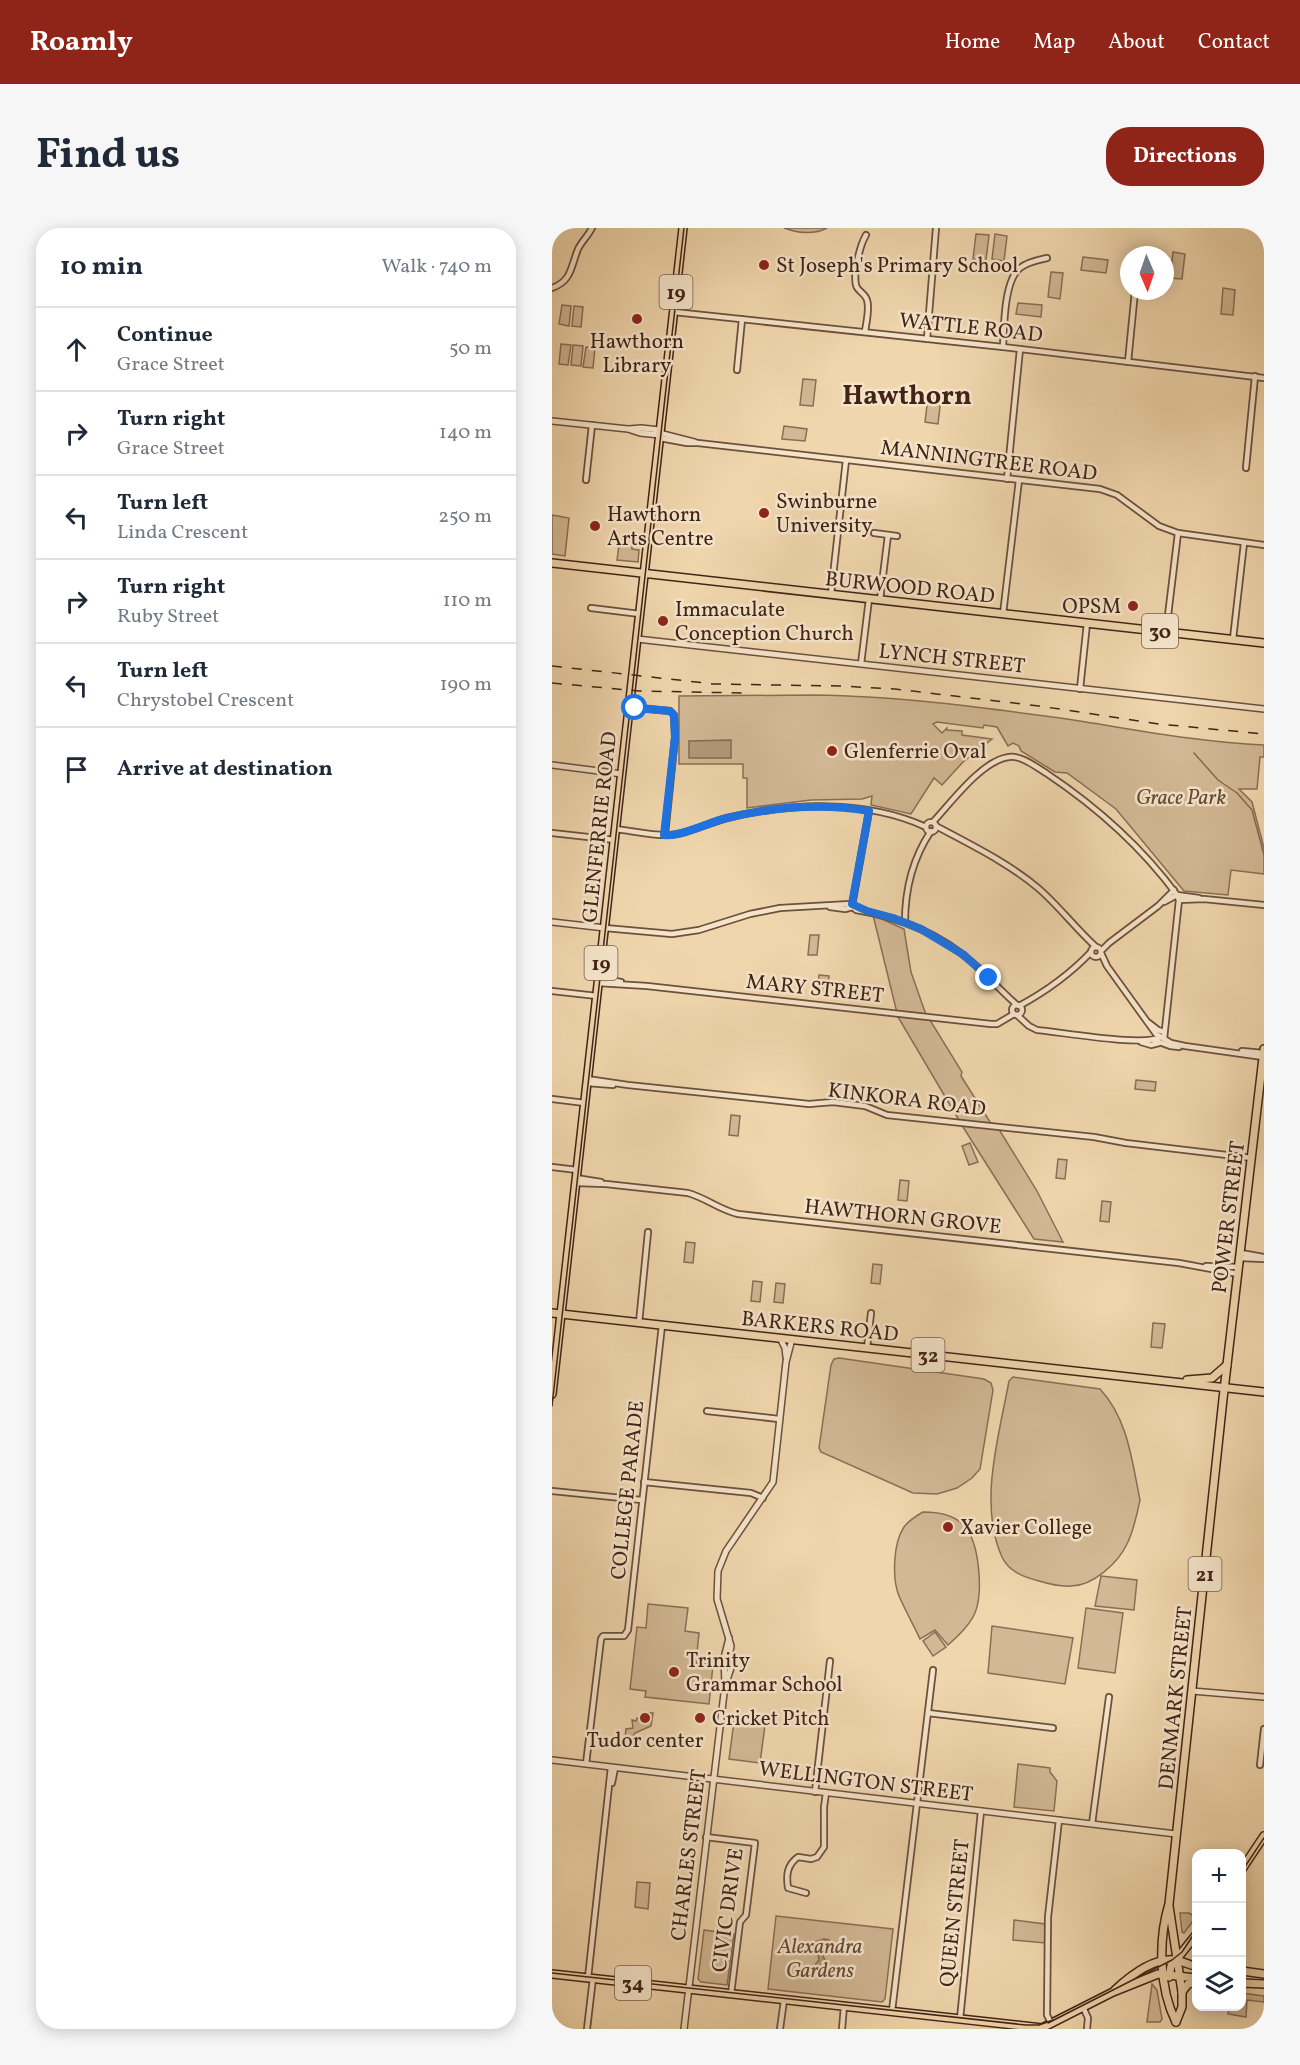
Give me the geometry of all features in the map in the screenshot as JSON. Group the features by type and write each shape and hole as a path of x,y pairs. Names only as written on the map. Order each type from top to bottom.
{"main road":[{"name":"GLENFERRIE ROAD","path":"552,1394 683,228"},
{"name":"BURWOOD ROAD","path":"552,563 1264,643"},
{"name":"POWER STREET","path":"1225,1388 1264,1053"},
{"name":"BARKERS ROAD","path":"552,1313 1264,1392"},
{"path":"1173,1383 1212,1378 1227,1365"},
{"name":"DENMARK STREET","path":"1162,1961 1163,1925 1168,1904 1225,1388"},
{"path":"1246,1863 1264,1836"},
{"name":"DENMARK STREET","path":"1168,1904 1177,1960"},
{"path":"1166,1974 1192,1941"},
{"name":"34","path":"1113,1992 1136,1973 1162,1961 1177,1960 1192,1964"},
{"name":"21","path":"1176,2025 1182,2007 1177,1960"},
{"name":"21","path":"1162,1961 1166,1974 1168,2006 1176,2025"},
{"path":"1246,1972 1264,1974"},
{"name":"34","path":"552,1974 1041,2028 1113,1992 1158,1974 1192,1979"},
{"path":"1182,1992 1192,1982"},
{"path":"1246,1983 1263,1985"}],"street":[{"path":"552,288 561,285 569,276 578,249 592,228"},
{"path":"676,228 683,228"},
{"path":"927,339 936,228"},
{"path":"865,332 867,300 855,283 860,248 866,235"},
{"path":"1003,347 1011,280 1020,267 1047,258"},
{"path":"1128,362 1134,300"},
{"name":"WATTLE ROAD","path":"674,312 1264,378"},
{"path":"737,370 742,319"},
{"path":"1007,479 1020,349"},
{"path":"1246,468 1255,376"},
{"path":"552,421 660,434"},
{"path":"586,480 592,425"},
{"name":"MANNINGTREE ROAD","path":"660,434 698,443 1100,489 1117,495 1159,526 1178,532 1264,545"},
{"path":"831,594 846,460"},
{"path":"1003,614 1019,480"},
{"path":"1166,632 1178,532"},
{"path":"874,533 897,536"},
{"path":"880,600 888,535"},
{"path":"1233,639 1244,543"},
{"path":"861,664 869,599"},
{"path":"591,608 640,614"},
{"path":"1080,688 1087,623"},
{"name":"LYNCH STREET","path":"637,639 1264,709"},
{"path":"630,707 670,711 674,715 675,737 664,835"},
{"path":"905,922 912,873 931,827 964,786 982,771 1005,757 1021,759 1061,783 1102,814 1138,847 1177,895 1262,906"},
{"path":"552,765 622,774"},
{"path":"616,829 664,835 677,834 734,816 783,808 824,807 869,811 931,827 950,834 992,856 1022,875 1058,907 1085,937 1161,1038 1185,1046 1264,1053"},
{"path":"852,905 869,811"},
{"path":"552,832 615,840"},
{"path":"552,922 661,933 684,933 765,911 796,906 852,905 905,922 964,955 1002,992 1028,1024 1037,1030 1136,1041 1151,1045 1161,1038 1177,895"},
{"name":"MARY STREET","path":"599,981 991,1024 1000,1022 1158,906 1177,895"},
{"path":"552,991 597,996"},
{"name":"KINKORA ROAD","path":"587,1081 809,1104 839,1102 865,1106 887,1115 1094,1137 1125,1143 1252,1158"},
{"path":"552,1099 585,1103"},
{"name":"HAWTHORN GROVE","path":"552,1167 576,1177 606,1184 688,1193 699,1196 726,1211 738,1214 1239,1270"},
{"path":"639,1323 648,1232"},
{"path":"1240,1256 1264,1258"},
{"path":"867,1348 871,1313"},
{"name":"COLLEGE PARADE","path":"586,1764 603,1636 622,1636 627,1632 662,1325"},
{"name":"CHARLES STREET","path":"780,1338 785,1348 786,1362"},
{"name":"CHARLES STREET","path":"684,2029 725,1685 724,1655 729,1638 717,1599 718,1571 726,1551 772,1482 786,1362 792,1339"},
{"path":"707,1411 780,1419"},
{"path":"644,1482 751,1493 763,1498"},
{"path":"552,1491 642,1500"},
{"path":"815,1791 830,1660"},
{"path":"892,2011 933,1670"},
{"path":"1192,1691 1264,1697"},
{"path":"1092,1824 1109,1697"},
{"path":"928,1713 1053,1728"},
{"path":"1260,1765 1264,1729"},
{"name":"WELLINGTON STREET","path":"552,1760 1176,1834"},
{"path":"587,2029 590,1978 613,1767"},
{"path":"806,1893 788,1888 787,1878 792,1862 798,1857 811,1859 817,1857 824,1847 826,1793"},
{"name":"QUEEN STREET","path":"960,2019 981,1811"},
{"path":"1051,2023 1047,2015 1048,1925 1059,1820"},
{"name":"CIVIC DRIVE","path":"706,1837 755,1843 746,1915 740,1922 731,1994"},
{"path":"780,2029 783,2000"},
{"path":"842,2029 844,2006"},
{"path":"1083,2007 1088,2018 1087,2029"}],"green space":[{"path":"784,228 827,228 817,232 806,232"},
{"path":"976,234 989,235 986,260 973,259"},
{"path":"995,234 1007,236 1004,261 992,259"},
{"path":"1174,252 1185,254 1182,279 1174,278"},
{"path":"1083,257 1108,260 1106,273 1081,270"},
{"path":"1051,272 1063,273 1060,299 1048,297"},
{"path":"1223,288 1235,290 1233,315 1221,314"},
{"path":"1018,303 1042,305 1041,317 1016,314"},
{"path":"562,305 571,306 569,326 559,324"},
{"path":"574,306 583,307 581,327 572,326"},
{"path":"561,344 571,345 568,365 559,364"},
{"path":"573,345 583,346 581,366 571,365"},
{"path":"586,347 595,348 593,368 583,367"},
{"path":"803,379 816,380 813,406 800,405"},
{"path":"928,397 941,398 938,424 925,422"},
{"path":"784,426 807,429 805,441 782,439"},
{"path":"552,515 569,518 565,556 552,554"},
{"path":"620,538 632,541 632,549 639,550 638,562 617,560"},
{"name":"Grace Park","path":"679,696 876,697 968,706 1187,738 1264,745 1264,757 1260,757 1257,789 1239,789 1252,802 1264,848 1264,874 1231,870 1228,895 1184,891 1116,809 1067,773 1055,772 1021,751 1019,746 1013,743 1008,746 997,727 984,725 983,728 937,722 933,724 942,733 947,728 947,730 962,731 962,735 992,739 963,762 942,785 934,778 911,814 871,805 872,796 862,799 811,800 747,808 747,778 743,778 743,764 679,764"},
{"path":"873,915 904,929 911,972 925,1012 962,1072 961,1076 990,1122 1000,1131 1037,1191 1063,1242 1034,1239 963,1127 898,1017"},
{"path":"810,935 819,935 817,955 808,955"},
{"path":"819,975 829,976 827,995 817,994"},
{"path":"1136,1080 1156,1082 1155,1091 1135,1089"},
{"path":"731,1115 740,1116 738,1136 729,1135"},
{"path":"970,1143 978,1162 969,1165 962,1146"},
{"path":"1058,1159 1067,1160 1065,1179 1056,1178"},
{"path":"900,1180 909,1181 907,1201 898,1200"},
{"path":"1102,1201 1111,1202 1109,1222 1100,1221"},
{"path":"686,1242 695,1243 693,1263 684,1262"},
{"path":"873,1264 882,1265 880,1284 871,1283"},
{"path":"753,1281 762,1282 760,1302 751,1301"},
{"path":"776,1283 785,1284 783,1303 774,1302"},
{"path":"1153,1323 1165,1324 1162,1348 1151,1347"},
{"path":"834,1359 984,1379 991,1383 993,1390 980,1469 972,1478 957,1488 937,1494 913,1493 821,1452 819,1448 831,1365"},
{"path":"1013,1377 1100,1389 1123,1427 1140,1500 1138,1511 1132,1533 1118,1559 1088,1582 1063,1586 1033,1579 1013,1570 1002,1557 995,1536 991,1493 1000,1424 1009,1381"},
{"path":"923,1512 946,1515 961,1523 970,1535 977,1556 979,1594 975,1613 948,1645 935,1630 920,1639 901,1601 895,1580 896,1551 900,1534 908,1522"},
{"path":"1101,1576 1137,1580 1134,1610 1095,1606"},
{"path":"648,1604 688,1608 685,1631 699,1633 696,1663 713,1665 709,1704 645,1697 646,1691 630,1689 637,1627 646,1628"},
{"path":"1086,1608 1123,1613 1115,1673 1078,1668"},
{"path":"992,1626 1073,1638 1065,1684 988,1673"},
{"path":"935,1632 946,1647 933,1656 923,1641"},
{"path":"648,1713 653,1713 651,1726 635,1733 632,1738 625,1738 626,1729 633,1728 632,1720 648,1719"},
{"path":"735,1714 766,1718 760,1763 729,1759"},
{"path":"1018,1764 1050,1768 1050,1772 1057,1781 1054,1811 1014,1807"},
{"path":"637,1882 650,1883 648,1909 635,1907"},
{"path":"1180,1913 1189,1913 1192,1915 1192,1922 1184,1933"},
{"name":"Alexandra Gardens","path":"776,1916 893,1929 885,1999 882,2002 768,1989"},
{"path":"1014,1920 1045,1924 1045,1943 1013,1940"},
{"path":"704,1930 734,1934 727,1985 701,1982 698,1979"},
{"path":"1152,1984 1157,1990 1162,2019 1160,2022 1147,2022"},
{"path":"1246,1994 1264,1996 1264,2002 1247,2000 1246,2017 1228,2014 1228,2011 1246,2011"}],"shaded area":[{"path":"731,740 731,758 689,758 689,741"},
{"path":"824,1939 830,1942 829,1949 823,1955 827,1960 828,1968 817,1970 815,1965 819,1960 818,1955 812,1953 809,1947 811,1943"}],"waterway":[{"path":"1194,753 1218,780 1237,793 1252,810 1264,855"}],"tram line":[{"path":"552,1406 684,228"},
{"path":"1246,1865 1264,1838"},
{"path":"1048,2023 1172,1960 1182,1952 1192,1937"},
{"path":"552,1973 1026,2025 1039,2025 1053,2020"}],"railway":[{"path":"552,666 714,684 895,689 1039,706 1159,724 1264,734"},
{"path":"552,683 639,691 744,693"}],"place":[{"name":"St Joseph's Primary School","path":"764,265"},
{"name":"Hawthorn Library","path":"637,319"},
{"name":"Swinburne University","path":"764,513"},
{"name":"Hawthorn Arts Centre","path":"595,526"},
{"name":"OPSM","path":"1133,606"},
{"name":"Immaculate Conception Church","path":"663,621"},
{"name":"Glenferrie Oval","path":"832,751"},
{"name":"Xavier College","path":"948,1527"},
{"name":"Trinity Grammar School","path":"674,1672"},
{"name":"Tudor center","path":"645,1718"},
{"name":"Cricket Pitch","path":"700,1718"}],"district":[{"name":"Hawthorn","path":"907,395"}],"route":[{"path":"635,708 670,711 674,715 675,737 664,835 677,834 725,818 783,808 805,806 869,811 852,904 921,929 964,955 989,978"}]}
